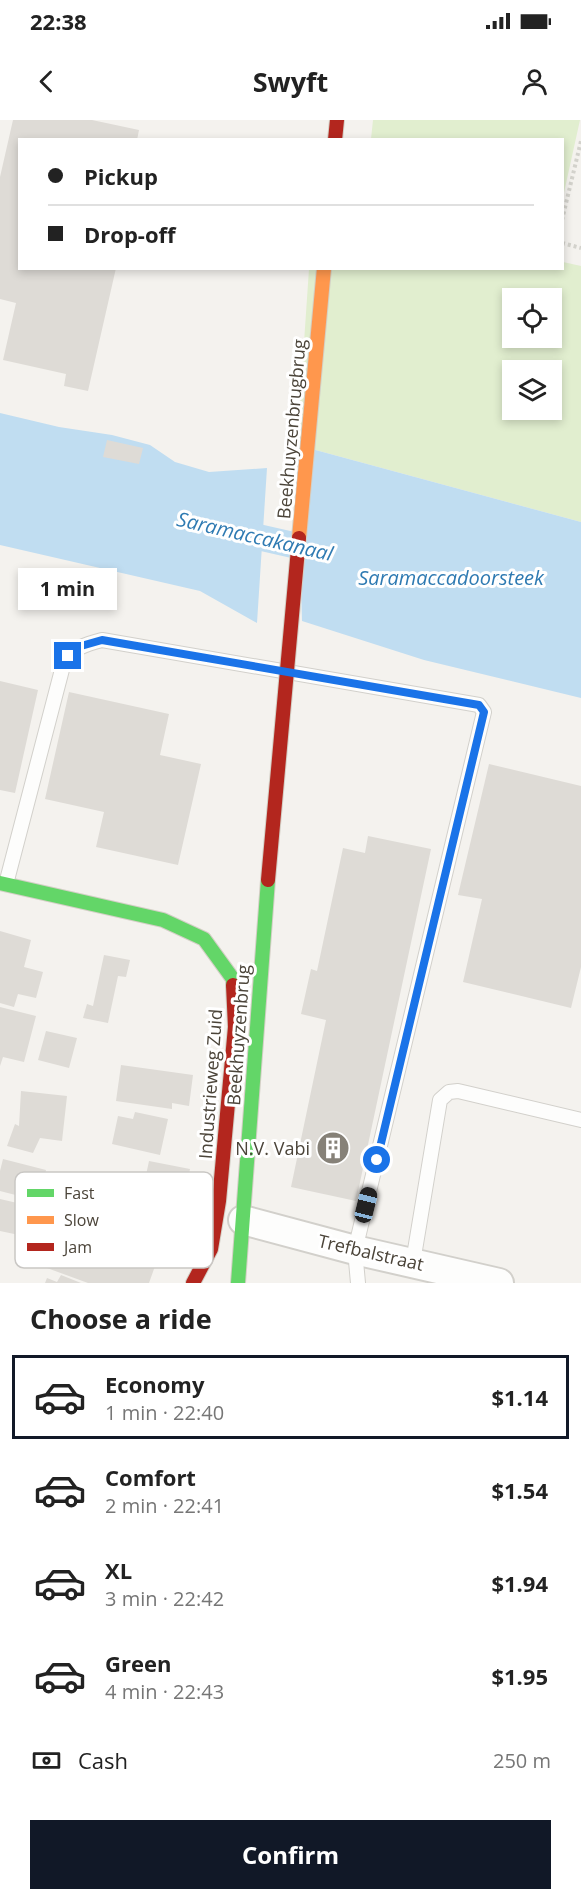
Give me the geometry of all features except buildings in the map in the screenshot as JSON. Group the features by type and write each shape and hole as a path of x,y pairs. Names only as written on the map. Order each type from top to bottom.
{"street":[{"path":"335,138 337,120"},
{"name":"Beekhuyzenbrugbrug","path":"268,880 324,270"},
{"name":"Beekhuyzenbrug","path":"235,1204 268,880"},
{"name":"Industrieweg Zuid","path":"3,883 163,920 204,939 233,979 235,1204"},
{"path":"213,1245 235,1204"},
{"path":"235,1204 238,1273"},
{"name":"Trefbalstraat","path":"235,1204 355,1250 500,1283"},
{"path":"213,1251 238,1273"},
{"path":"193,1283 201,1268"}],"lane":[{"path":"3,883 64,662 73,651 88,643 102,640 479,705 483,708 484,712 355,1250 358,1283"},
{"path":"414,1262 440,1100 443,1096 458,1090 581,1120"}],"path":[{"path":"564,212 581,141"},
{"path":"564,244 581,248"}],"green space":[{"path":"373,120 580,120 564,192 564,138 371,138"},
{"path":"564,262 581,266 581,522 297,445 309,270 564,270"}],"water":[{"path":"0,413 59,427 112,435 150,445 175,462 209,472 267,468 257,623 200,591 0,545"},
{"name":"Saramaccadoorsteek","path":"297,445 581,522 581,698 424,660 302,621"}],"waterway":[{"name":"Saramaccakanaal","path":"231,531 315,550"}],"traffic: fast":[{"path":"238,1283 268,880"},
{"path":"0,883 163,920 204,939 233,979 233,985"}],"traffic: jam":[{"path":"335,138 337,120"},
{"path":"268,880 299,538"},
{"path":"213,1237 219,1201 235,1027 233,985"},
{"path":"193,1283 201,1268"}],"traffic: slow":[{"path":"299,538 324,270"}],"place":[{"name":"N.V. Vabi","path":"333,1148"}],"route":[{"path":"68,656 81,646 102,640 479,705 483,708 484,712 377,1160"}]}
